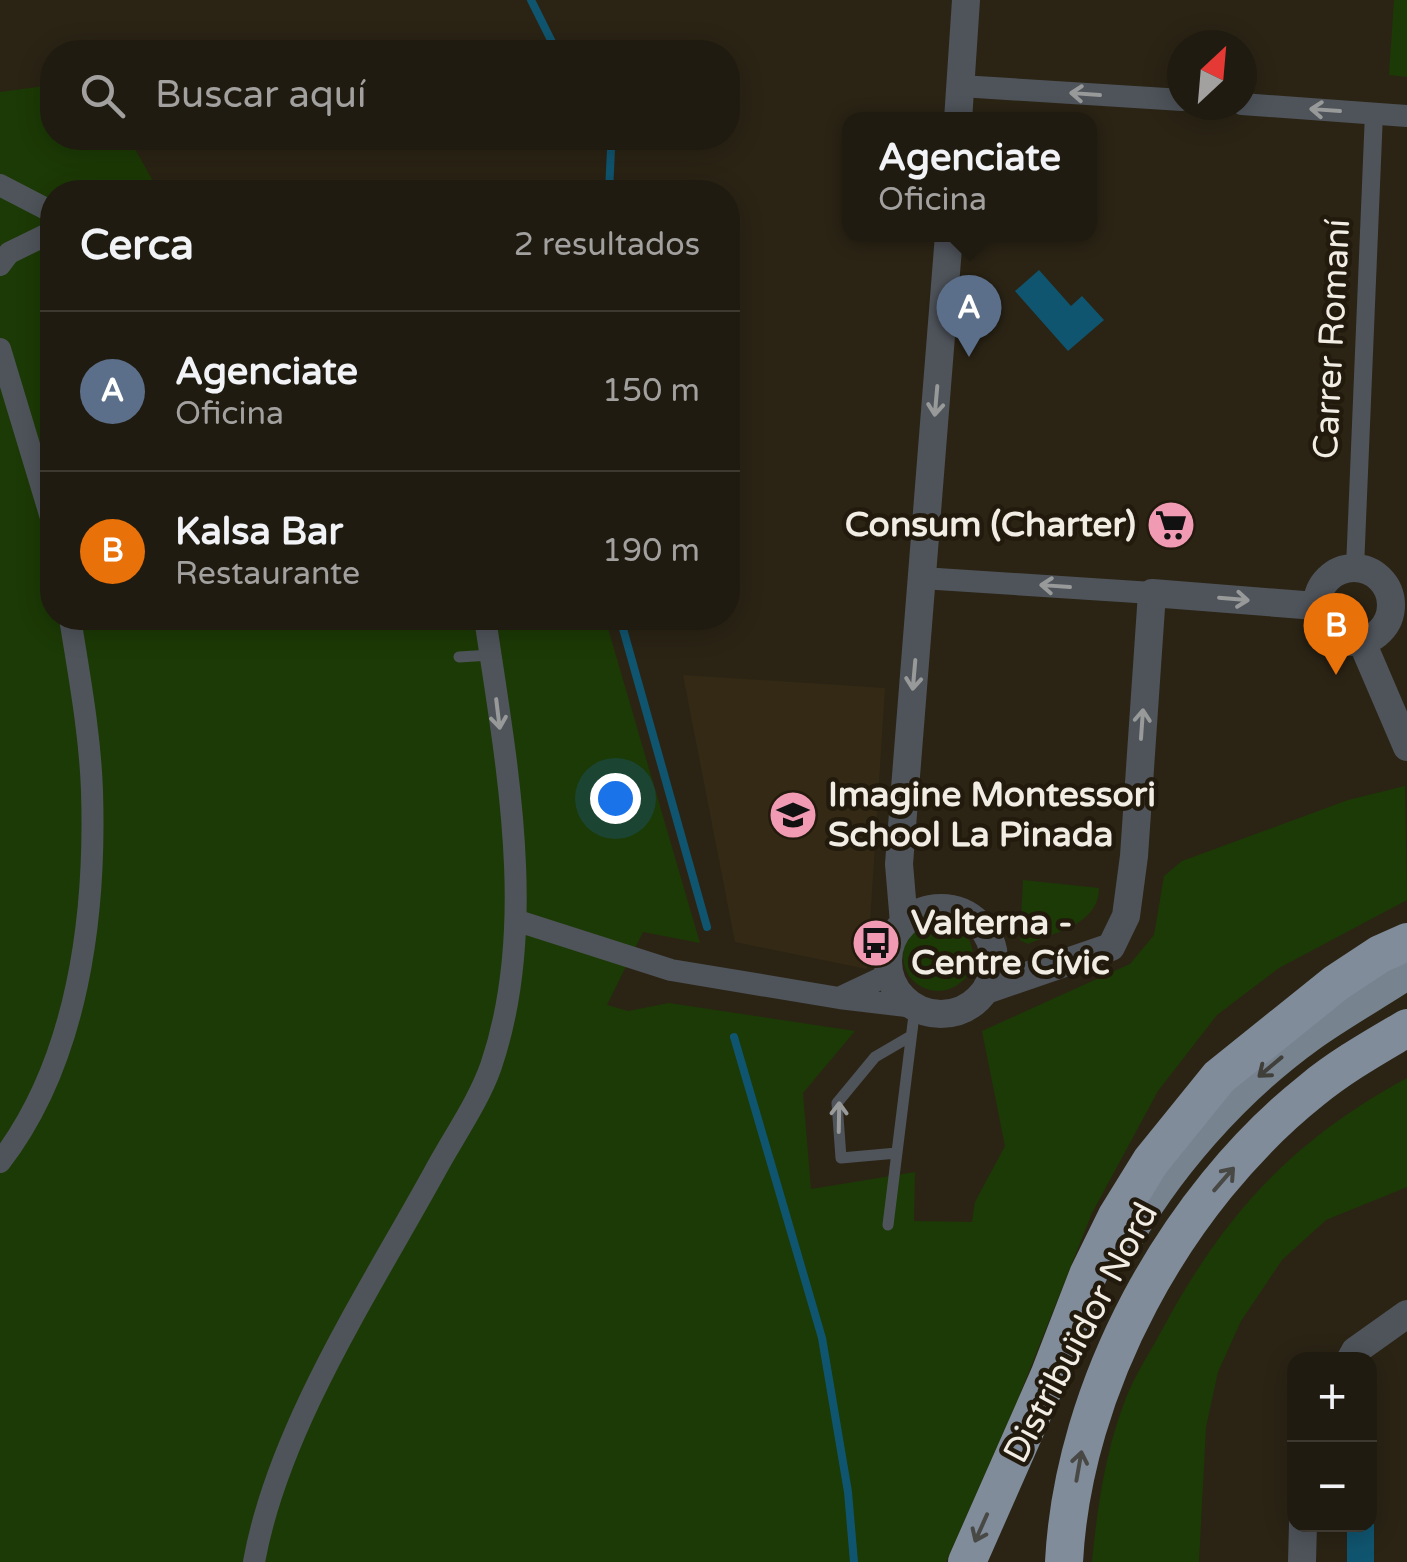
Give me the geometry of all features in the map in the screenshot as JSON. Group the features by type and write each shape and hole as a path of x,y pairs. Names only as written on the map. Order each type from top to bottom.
{"highway":[{"path":"1050,1376 1088,1275 1117,1216 1151,1161 1218,1076 1336,983 1380,954 1407,942"},
{"name":"Distribuïdor Nord","path":"1064,1562 1083,1445 1119,1341 1157,1272 1201,1206 1252,1146 1309,1092 1407,1028"},
{"name":"Distribuïdor Nord","path":"966,1562 1050,1376"}],"main road":[{"name":"Distribuïdor Nord","path":"1050,1376 1132,1226 1180,1158 1249,1085 1308,1035 1407,972"}],"street":[{"path":"959,112 966,0"},
{"path":"961,86 1167,99"},
{"path":"1257,105 1407,116"},
{"name":"Carrer Romaní","path":"1354,568 1374,113"},
{"path":"0,185 40,206"},
{"path":"0,265 9,252 40,238"},
{"path":"904,923 899,864 948,242"},
{"path":"0,349 40,481"},
{"path":"1354,568 1370,571 1383,582 1399,613 1381,631 1362,642 1340,640 1323,627 1316,606 1321,587 1335,573 1354,568"},
{"path":"922,578 1316,606"},
{"path":"518,920 672,970 914,1007 930,1013 961,1010 986,990 1110,948 1126,916 1134,856 1152,593"},
{"path":"0,1162 22,1133 61,1042 87,932 92,792 72,630"},
{"path":"254,1562 274,1485 309,1401 490,1070 509,1001 518,920 508,796 487,630"},
{"path":"1362,642 1407,746"},
{"path":"914,1007 903,998 890,974 890,947 904,923 934,908 952,910 981,926 994,958 986,990"},
{"path":"839,998 890,974"},
{"path":"1354,1352 1407,1314"},
{"path":"1302,1562 1304,1532"}],"lane":[{"path":"458,656 490,655"},
{"path":"888,1225 914,1007"},
{"path":"897,1153 840,1158 837,1103 875,1057 911,1036"}],"shaded area":[{"name":"Imagine Montessori School La Pinada","path":"683,675 885,688 867,969 735,942"}],"green space":[{"path":"1394,0 1407,0 1407,77 1389,75"},
{"path":"40,87 40,150 136,150 152,180 40,180 40,630 609,630 700,943 643,932 607,1005 628,1011 669,1003 855,1031 803,1093 811,1189 915,1172 914,1221 972,1222 975,1202 1005,1146 982,1031 1130,964 1154,935 1164,876 1182,861 1348,800 1405,786 1407,900 1279,968 1217,1015 1158,1091 1092,1213 1018,1399 946,1562 0,1562 0,92"},
{"path":"1023,880 1099,888 1097,900 1092,910 1074,925 1028,944 1020,940"},
{"path":"938,921 962,932 973,956 962,980 938,991 914,980 903,956 914,932"},
{"path":"1407,1078 1407,1187 1326,1220 1282,1260 1241,1321 1218,1372 1206,1427 1199,1562 1092,1562 1103,1478 1126,1398 1185,1289 1264,1184 1329,1128"}],"water":[{"path":"1039,270 1071,306 1082,296 1104,320 1068,351 1015,291"},
{"path":"1347,1532 1374,1532 1374,1562 1347,1562"}],"waterway":[{"path":"531,0 551,40"},
{"path":"610,180 611,150"},
{"path":"623,630 707,927"},
{"path":"734,1037 822,1338 848,1492 854,1562"}],"place":[{"name":"Agenciate","path":"969,357"},
{"name":"Consum (Charter)","path":"1171,525"},
{"name":"Kalsa Bar","path":"1336,675"},
{"name":"Imagine Montessori School La Pinada","path":"793,815"},
{"name":"Valterna - Centre Cívic","path":"876,943"}]}
